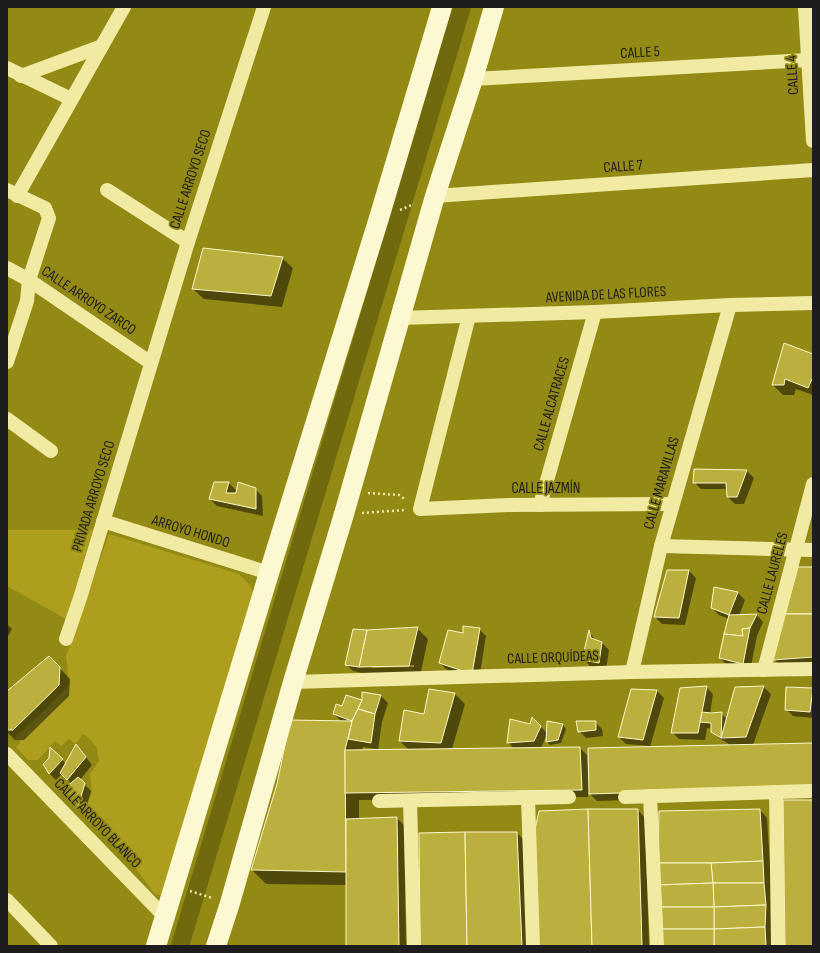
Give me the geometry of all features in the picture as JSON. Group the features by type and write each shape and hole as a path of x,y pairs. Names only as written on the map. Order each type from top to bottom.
{"street":[{"path":"7,362 27,301 30,280 49,218 44,208 12,193 71,99 124,7"},
{"name":"CALLE ARROYO SECO","path":"151,364 188,242 264,7"},
{"path":"156,946 269,573 379,218 442,7"},
{"path":"216,946 230,903 293,682 344,514 435,196 474,78 494,7"},
{"name":"CALLE 4","path":"805,7 813,141"},
{"path":"21,76 102,46"},
{"name":"CALLE 5","path":"474,78 808,60"},
{"path":"7,68 71,99"},
{"name":"CALLE 7","path":"435,196 813,170"},
{"path":"107,190 188,242"},
{"name":"CALLE ARROYO ZARCO","path":"7,268 30,280 151,364"},
{"name":"AVENIDA DE LAS FLORES","path":"400,318 813,303"},
{"name":"CALLE MARAVILLAS","path":"632,672 660,546 730,305"},
{"name":"CALLE ALCATRACES","path":"540,505 595,312"},
{"path":"420,509 469,316"},
{"name":"PRIVADA ARROYO SECO","path":"66,639 80,598 151,364"},
{"path":"7,419 51,451"},
{"name":"CALLE LAURELES","path":"764,670 813,484"},
{"name":"CALLE JAZMÍN","path":"420,509 508,505 672,504"},
{"name":"ARROYO HONDO","path":"103,521 269,573"},
{"path":"660,546 813,550"},
{"name":"CALLE ORQUÍDEAS","path":"293,682 632,672 813,669"},
{"name":"CALLE ARROYO BLANCO","path":"7,754 166,917"},
{"path":"624,797 810,791"},
{"path":"776,792 778,946"},
{"path":"650,796 657,946"},
{"path":"379,802 569,797"},
{"path":"528,798 533,946"},
{"path":"410,801 414,946"},
{"path":"7,900 51,946"}],"path":[{"path":"397,211 416,204"},
{"path":"350,491 399,495 420,509"},
{"path":"344,514 420,509"},
{"path":"185,889 213,898"}],"shaded area":[{"path":"7,530 93,530 66,619 7,586"},
{"path":"109,534 239,574 249,584 253,592 163,896 155,894 136,869 83,814 92,792 90,774 99,761 97,748 90,739 83,734 76,744 69,739 61,746 55,741 38,760 28,760 16,747 22,740 14,738 42,713 69,685 66,656"}],"building":[{"path":"203,248 283,257 271,296 192,289"},
{"path":"784,343 813,354 813,377 808,388 785,379 784,385 772,385"},
{"path":"694,469 747,470 737,497 727,497 726,483 693,483"},
{"path":"214,482 229,482 226,493 236,493 238,482 256,488 256,509 209,499"},
{"path":"798,567 813,567 813,614 785,614"},
{"path":"667,570 689,570 679,618 654,617"},
{"path":"714,587 738,592 729,615 711,608"},
{"path":"757,614 750,628 742,629 743,636 724,634 729,615"},
{"path":"785,614 813,614 813,657 773,660"},
{"path":"463,626 480,628 472,674 439,663 448,630 463,633"},
{"path":"418,627 409,666 359,667 367,630"},
{"path":"750,628 743,664 719,658 724,634 743,636 742,629"},
{"path":"353,629 367,630 359,667 345,665"},
{"path":"589,630 591,638 602,642 599,663 582,660"},
{"path":"49,656 60,667 59,685 13,730 7,730 7,691"},
{"path":"707,686 698,733 671,733 680,688"},
{"path":"764,686 746,737 721,738 735,687"},
{"path":"786,687 813,688 810,712 785,710"},
{"path":"429,689 455,693 441,743 399,741 404,710 424,714"},
{"path":"631,689 657,690 643,740 618,737"},
{"path":"362,692 381,695 375,714 358,709 362,700"},
{"path":"346,695 362,700 352,721 333,714 336,704 342,706"},
{"path":"358,709 375,714 371,743 348,739 352,721"},
{"path":"702,712 722,712 721,738 711,732 711,723 700,722"},
{"path":"532,717 541,726 534,741 507,743 510,719 530,724"},
{"path":"290,720 352,721 345,750 346,872 251,870 277,784"},
{"path":"547,721 563,724 558,740 546,742"},
{"path":"576,721 596,721 596,730 578,732"},
{"path":"813,743 813,787 589,794 588,748"},
{"path":"76,744 86,757 67,780 60,773"},
{"path":"50,747 63,759 49,774 43,764 49,758"},
{"path":"580,747 582,790 345,793 345,750"},
{"path":"78,777 85,783 77,810 62,791"},
{"path":"783,800 813,800 813,946 785,946"},
{"path":"588,809 592,946 538,946 535,829 539,811"},
{"path":"588,809 638,809 642,946 592,946"},
{"path":"760,809 763,861 658,863 659,811"},
{"path":"397,817 399,946 346,946 346,819"},
{"path":"465,832 467,946 420,946 419,833"},
{"path":"465,832 517,832 522,946 467,946"},
{"path":"763,861 764,883 713,883 711,863"},
{"path":"658,863 711,863 713,883 658,885"},
{"path":"713,883 764,883 766,905 714,907"},
{"path":"713,883 714,907 658,907 658,885"},
{"path":"766,905 765,927 714,929 714,907"},
{"path":"658,907 714,907 714,929 659,929"},
{"path":"765,927 766,946 714,946 714,929"},
{"path":"659,929 714,929 714,946 660,946"}],"waterway":[{"path":"180,946 462,7"}]}
